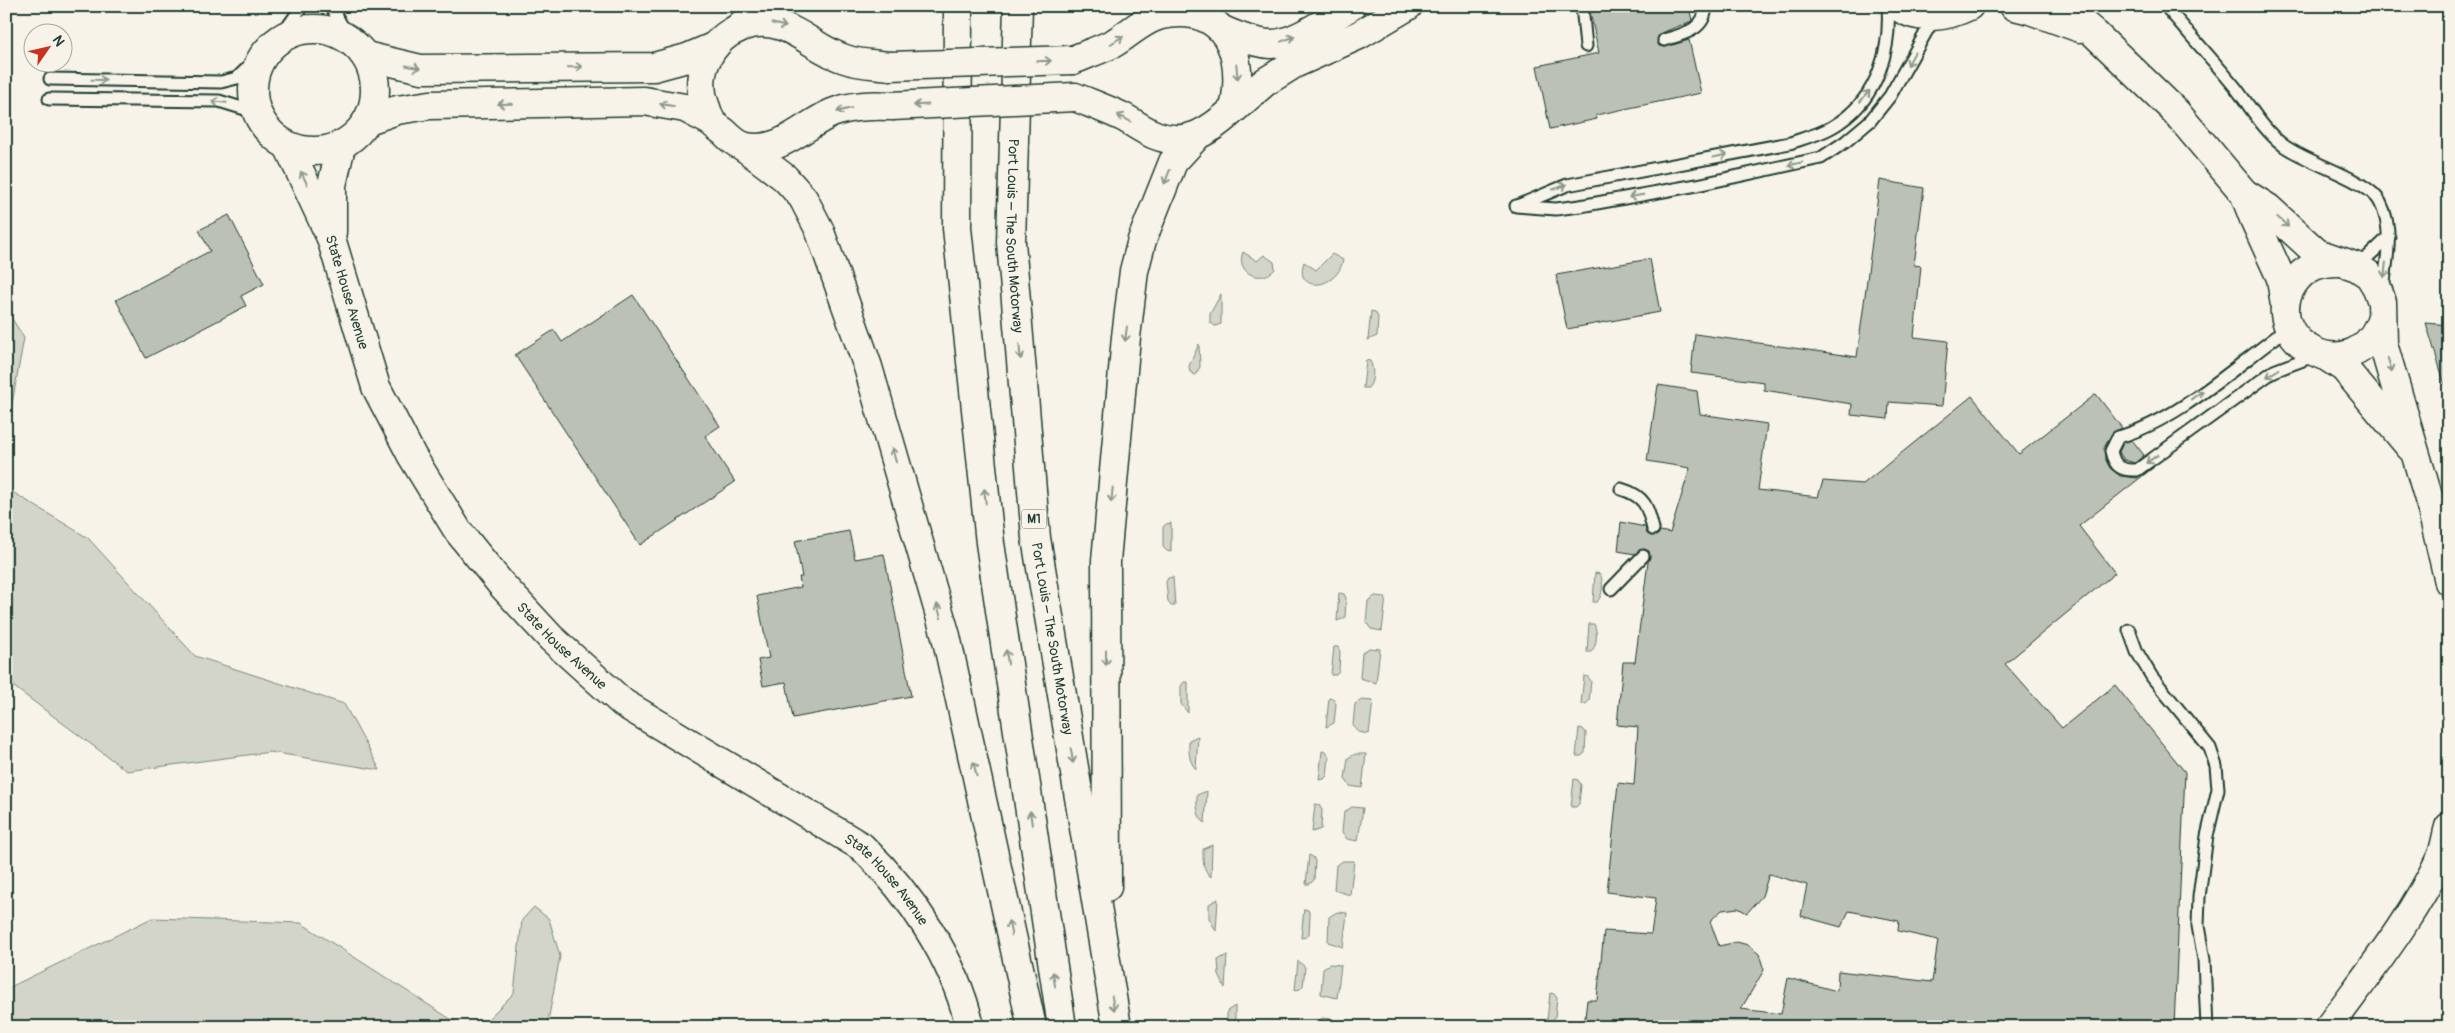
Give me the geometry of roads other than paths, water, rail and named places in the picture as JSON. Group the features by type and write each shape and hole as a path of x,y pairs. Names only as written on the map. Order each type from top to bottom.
{"main road":[{"path":"712,122 700,92 700,76 708,56 721,39 737,29 762,6"},
{"path":"958,6 958,238 990,543 1062,1027"},
{"name":"Port Louis – The South Motorway","path":"1018,6 1011,242 1036,538 1117,1027"},
{"path":"737,29 752,24 770,23 786,26 820,49 845,60 890,66 1073,60 1111,44 1160,16 1190,10 1225,31 1257,42 1271,44 1286,42 1351,6"},
{"path":"1108,972 1106,561 1126,337 1134,271 1142,240 1173,162 1195,138 1234,109 1265,82 1294,64 1359,36 1408,6"},
{"path":"1898,6 1918,15 1935,17 1953,14 1969,6"},
{"path":"2014,6 2095,34"},
{"path":"2062,6 2095,34 2175,111 2244,192 2268,208 2318,252 2350,264 2368,276 2377,288 2382,310 2383,344 2417,456 2449,582"},
{"path":"357,48 373,72 376,88 374,105 368,120 357,135 341,146 322,152 303,151 288,146 263,121 252,90 255,72 270,47 296,31 314,28 332,31 357,48 421,69 654,66 687,58 715,46"},
{"path":"1225,31 1234,50 1238,72 1238,93 1234,109"},
{"path":"744,147 760,148 777,144 832,113 864,105 892,106 1075,97 1105,108 1155,135 1171,140 1195,138"},
{"path":"368,120 398,110 430,105 644,100 685,108 712,122 785,178 803,198 820,229 868,367 946,636 1032,1027"},
{"name":"State House Avenue","path":"288,146 332,238 376,387 412,456 458,531 551,638 624,704 862,847 889,873 930,931 965,1004 970,1027"},
{"path":"332,238 332,185 341,146"},
{"path":"2244,192 2281,278 2287,315 2294,338 2305,348 2344,368 2417,456"},
{"path":"2287,315 2289,290 2298,276 2311,266 2327,261 2350,264"},
{"path":"2322,356 2342,357 2356,352 2368,343 2377,332 2382,310"},
{"path":"2329,1027 2384,951 2426,885 2442,855 2449,827"}],"lane":[{"path":"50,79 221,82 237,78 270,47 302,6"},
{"path":"332,6 357,48"},
{"path":"1315,56 1340,54 1420,6"},
{"path":"1582,6 1586,46"},
{"path":"1664,40 1694,30 1706,17 1706,6"},
{"path":"1888,6 1887,41 1876,83 1841,122 1818,134 1790,143 1566,184 1516,206 1556,209 1580,206 1697,185 1821,158 1845,142 1870,121 1890,96 1935,17"},
{"path":"2168,7 2273,136 2300,156 2358,184 2379,200 2386,218 2389,237 2382,310"},
{"path":"49,98 219,101 245,109 263,121"},
{"path":"2350,264 2389,237"},
{"path":"2287,315 2275,338 2172,413 2137,432 2118,436 2111,451 2113,459 2119,467 2127,471 2137,470 2274,371 2322,356"},
{"path":"1621,489 1634,492 1648,506 1653,529"},
{"path":"1611,589 1643,556"},
{"path":"2129,630 2137,652 2152,677 2210,748 2216,766 2218,789 2207,836 2199,896 2198,926 2204,960 2207,1027"}]}
